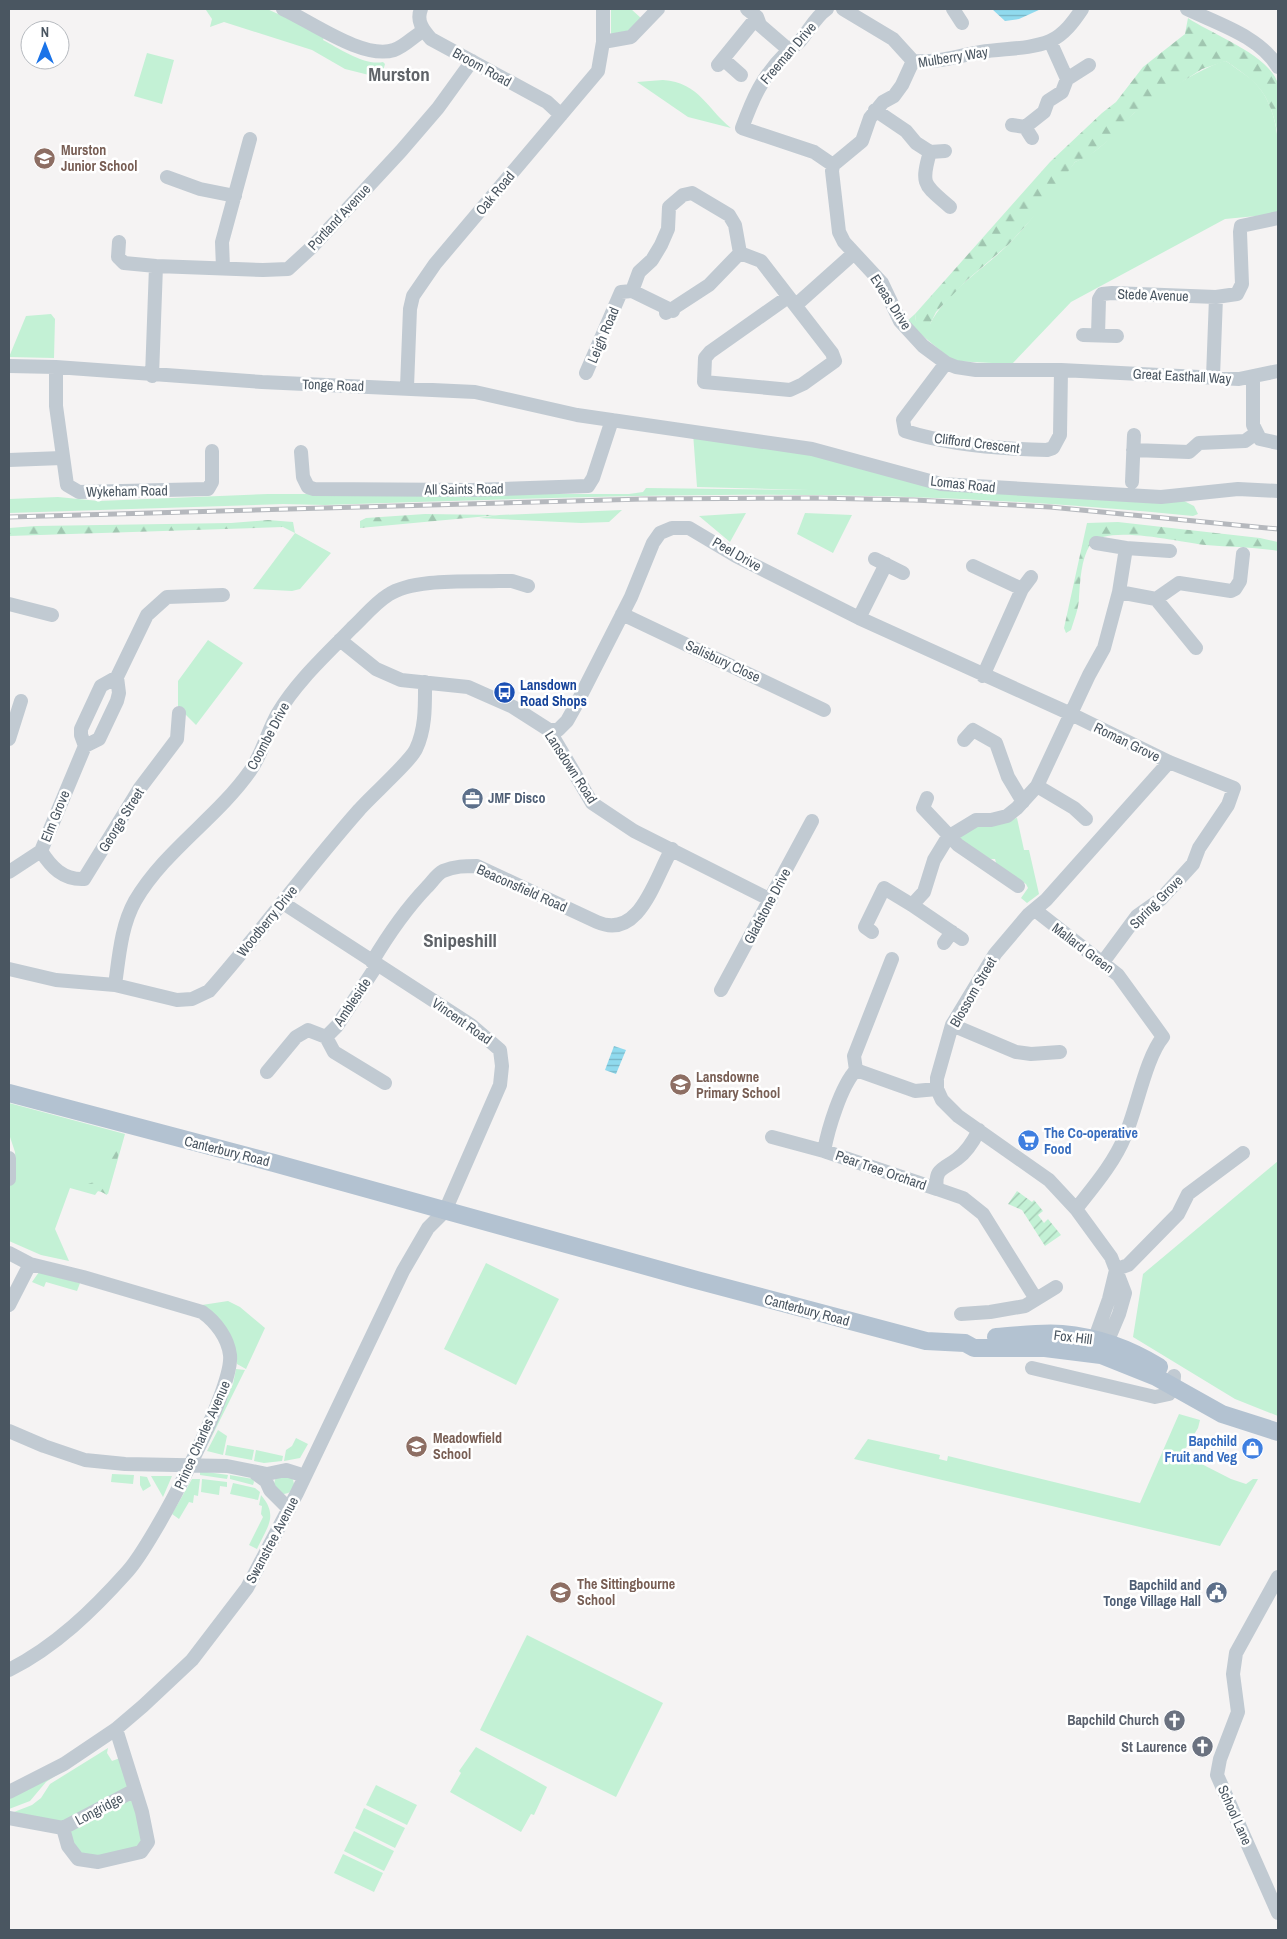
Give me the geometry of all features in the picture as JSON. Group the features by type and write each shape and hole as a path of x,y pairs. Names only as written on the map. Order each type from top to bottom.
{"main road":[{"name":"Canterbury Road","path":"9,1093 274,1163 445,1212 926,1341"},
{"name":"Fox Hill","path":"926,1341 965,1344 974,1348 1098,1347 1241,1414 1246,1420 1278,1432"}],"street":[{"path":"283,9 336,36 376,53 396,50 423,30 418,16 421,9"},
{"name":"Oak Road","path":"408,387 410,318 413,296 435,264 598,71 603,42 603,9"},
{"path":"603,42 631,37 658,9"},
{"name":"Freeman Drive","path":"828,9 822,13 798,43 789,50 754,94 742,128 814,152 833,166"},
{"path":"843,9 893,39 913,61"},
{"path":"953,9 962,24"},
{"name":"Mulberry Way","path":"833,166 862,141 870,118 875,110 894,96 902,85 913,61 933,63 982,51 1027,46 1050,41 1073,23 1082,9"},
{"path":"1187,9 1234,30 1263,49 1278,67"},
{"path":"741,75 720,62 752,13 760,25 789,50"},
{"name":"Broom Road","path":"423,30 432,39 547,102 562,115"},
{"path":"1050,41 1067,79"},
{"name":"Portland Avenue","path":"119,242 118,257 124,263 156,266 288,269 312,248 401,151 438,108 472,61"},
{"path":"1023,130 1044,112 1048,101 1062,92 1067,79 1089,65"},
{"path":"875,110 906,131 916,143 930,152 945,151"},
{"path":"223,268 222,242 250,140"},
{"path":"930,152 924,174 927,186 950,208"},
{"name":"Eveas Drive","path":"833,166 839,232 853,254 882,283 900,321 923,346 946,363 956,367 976,370 1061,370 1086,372"},
{"path":"167,177 200,189 235,196"},
{"name":"Leigh Road","path":"586,373 621,292 632,291 640,272 652,260 668,228 669,207 682,195 692,193 729,215 735,225 740,253"},
{"name":"Stede Avenue","path":"1098,335 1099,299 1102,294 1112,292 1216,297 1237,294 1241,289 1241,226 1278,218"},
{"path":"632,291 670,312 709,285 740,253 761,261 792,301 832,353 835,360 803,384 790,390 704,382 705,358 720,342 792,301 853,254"},
{"path":"152,376 156,266"},
{"path":"1213,377 1216,297"},
{"path":"1082,334 1117,336"},
{"name":"Clifford Crescent","path":"946,363 903,420 905,432 1007,449 1047,450 1053,448 1060,435 1061,370"},
{"name":"Tonge Road","path":"9,366 56,367 152,376 408,387 475,392 612,420 654,424"},
{"name":"Wykeham Road","path":"56,367 56,406 62,458 67,485 79,492 208,489 212,482 212,451"},
{"name":"Great Easthall Way","path":"1086,372 1253,377 1278,371"},
{"path":"1253,377 1253,425 1256,434 1266,442 1278,443"},
{"name":"All Saints Road","path":"301,452 302,477 308,487 314,489 472,490 588,486 593,478 612,420"},
{"name":"Lomas Road","path":"654,424 812,449 941,484 1161,497 1238,489 1278,491"},
{"path":"1133,450 1189,452 1199,443 1245,440 1256,434"},
{"path":"1132,482 1134,435"},
{"path":"9,460 62,458"},
{"name":"Peel Drive","path":"549,730 558,730 566,721 622,614 652,543 660,533 672,528 689,528 736,556 859,618 983,676 1022,692"},
{"path":"1096,543 1126,548 1170,551"},
{"path":"912,905 924,892 934,860 948,837 976,820 991,820 1007,816 1037,786 1104,648 1119,592 1126,548"},
{"path":"1156,599 1179,583 1231,591 1235,589 1240,581 1243,554"},
{"path":"859,618 880,561 903,572"},
{"path":"976,572 1022,589"},
{"path":"983,676 1022,589 1031,577"},
{"name":"Coombe Drive","path":"115,985 122,939 135,902 158,870 250,771 262,752 270,727 286,700 340,640 388,595 404,588 499,581 512,581 528,586"},
{"path":"1119,592 1156,599 1196,648"},
{"name":"Elm Grove","path":"9,872 41,851 85,746 99,739 117,701 119,693 117,677 146,615 167,597 224,595"},
{"path":"9,604 52,616"},
{"name":"Salisbury Close","path":"622,614 824,710"},
{"name":"Lansdown Road","path":"340,640 367,663 385,674 401,680 477,689 513,706 549,730 592,803 634,831 771,900"},
{"name":"Elm Grove","path":"85,746 81,736 81,729 101,686 117,677"},
{"name":"Woodberry Drive","path":"9,969 56,980 115,985 177,1000 192,1000 209,991 345,825 416,751 424,716 425,682"},
{"name":"Roman Grove","path":"1022,692 1169,762 1234,788"},
{"path":"9,739 21,701"},
{"name":"George Street","path":"41,851 50,865 66,876 84,879 140,788 177,739 179,713"},
{"path":"964,740 973,730 996,743 1008,777 1023,802"},
{"name":"Blossom Street","path":"937,1089 937,1078 952,1025 995,954 1028,915 1035,910 1169,762"},
{"path":"1037,786 1074,808 1086,819"},
{"name":"Spring Grove","path":"1104,962 1137,916 1161,899 1193,864 1200,848 1228,805 1234,788"},
{"path":"927,798 923,808 936,819 948,837 1018,886"},
{"name":"Gladstone Drive","path":"721,990 812,821"},
{"name":"Beaconsfield Road","path":"375,964 390,931 408,906 441,872 456,866 478,866 604,926 614,927 624,925 638,914 672,849"},
{"path":"872,932 865,927 884,888 912,905 953,938"},
{"name":"Vincent Road","path":"283,903 471,1025 500,1050 502,1066 500,1085 445,1212"},
{"name":"Mallard Green","path":"1035,910 1104,962 1118,975 1164,1037 1152,1054 1124,1138 1100,1180 1076,1208"},
{"path":"892,959 856,1051 854,1064 856,1070 915,1091 937,1089 942,1100 958,1116 1049,1180 1076,1208 1117,1269 1098,1347"},
{"name":"Ambleside","path":"326,1037 337,1026 375,964"},
{"path":"952,1025 1016,1052 1031,1054 1060,1052"},
{"name":"Ambleside","path":"267,1072 296,1036 308,1030 326,1037 334,1052 385,1083"},
{"name":"Pear Tree Orchard","path":"824,1151 827,1134 838,1102 851,1074 856,1070"},
{"name":"Pear Tree Orchard","path":"937,1189 936,1180 940,1170 958,1158 974,1140 979,1130"},
{"name":"Pear Tree Orchard","path":"772,1137 824,1151 963,1198 983,1214 1036,1299"},
{"path":"1117,1269 1128,1265 1178,1214 1188,1194 1244,1153"},
{"path":"9,1158 9,1179"},
{"name":"Swanstree Avenue","path":"9,1792 42,1776 116,1730 167,1685 214,1633 247,1588 289,1509 404,1271 428,1228 445,1212"},
{"name":"Prince Charles Avenue","path":"9,1253 30,1264 83,1276 202,1312 215,1322 230,1354 229,1372 190,1464 173,1500 147,1546 128,1571 93,1610 48,1646 9,1670"},
{"path":"9,1305 30,1264"},
{"path":"961,1314 1024,1306 1056,1287"},
{"path":"1032,1368 1155,1397 1169,1394 1173,1381"},
{"path":"9,1431 44,1446 85,1460 125,1464 226,1466 266,1474 286,1470 305,1476"},
{"path":"255,1473 266,1481 270,1490 289,1509"},
{"name":"School Lane","path":"1278,1577 1236,1653 1233,1674 1238,1712 1220,1759 1217,1775 1278,1911"},
{"name":"Longridge","path":"63,1828 68,1846 78,1859 98,1862 142,1852 148,1842 135,1790 116,1730"},
{"name":"Longridge","path":"9,1818 63,1828 135,1790"}],"green space":[{"path":"267,9 325,35 323,40 353,56 368,62 383,62 385,64 381,78 345,69 312,50 224,22 210,27 212,19 206,10"},
{"path":"611,9 631,9 642,19 634,30 611,34"},
{"path":"1188,18 1239,46 1273,73 1280,95 1278,135 1267,99 1248,77 1226,61 1202,69 1134,113 1114,136 1089,156 1075,162 1047,202 1009,244 967,280 936,312 930,324 922,326 916,321 915,314 1050,162 1116,102 1143,67 1185,34"},
{"path":"147,53 174,60 162,104 134,96"},
{"path":"1226,61 1251,79 1262,92 1270,107 1278,142 1278,214 1225,219 1071,302 1012,364 953,361 906,322 915,314 916,321 930,324 947,300 967,280 1000,253 1019,233 1036,214 1075,162 1093,153 1133,114 1206,68"},
{"path":"663,80 676,82 694,91 731,128 688,117 637,82"},
{"path":"51,314 55,319 54,358 9,357 26,316"},
{"path":"693,433 827,455 940,490 1184,501 1194,506 1198,514 1193,516 1015,502 837,495 620,496 9,513 9,499 58,497 99,501 268,494 629,494 643,492 646,488 810,490 697,487"},
{"path":"622,510 609,522 581,523 479,518 499,515"},
{"path":"746,513 730,542 699,516"},
{"path":"805,513 852,515 833,553 797,534"},
{"path":"425,514 499,515 360,528 360,521 366,518"},
{"path":"268,520 293,522 295,533 283,527 9,536 9,528 36,526 231,523"},
{"path":"1118,522 1260,538 1278,542 1278,551 1206,545 1145,536 1111,535 1098,539 1090,545 1087,551 1082,571 1077,610 1071,630 1066,633 1064,628 1087,523"},
{"path":"295,533 331,553 300,589 292,591 253,589"},
{"path":"208,640 243,663 196,725 178,707 178,681"},
{"path":"1017,818 1024,850 1029,850 1039,894 1027,903 1021,898 1028,888 1026,884 997,866 995,859 990,859 958,838 968,829"},
{"path":"9,1103 125,1134 108,1194 98,1191 95,1195 70,1188 55,1229 69,1261 41,1255 9,1241 9,1188 16,1170 15,1152 9,1134"},
{"path":"113,1141 121,1144 115,1168 109,1163 109,1146"},
{"path":"1278,1161 1278,1416 1235,1399 1133,1337 1143,1274"},
{"path":"102,1179 109,1182 107,1195 100,1191 86,1192 88,1184"},
{"path":"1017,1191 1032,1202 1034,1200 1043,1211 1038,1215 1044,1223 1048,1219 1061,1235 1045,1246 1022,1210 1008,1204"},
{"path":"486,1263 559,1299 516,1385 444,1349"},
{"path":"39,1272 80,1283 77,1291 46,1282 44,1287 32,1282"},
{"path":"228,1301 240,1307 265,1328 246,1369 237,1364 233,1347 225,1332 215,1317 202,1305"},
{"path":"236,1369 245,1370 205,1450 233,1384"},
{"path":"1179,1414 1200,1420 1198,1428 1182,1454 1231,1479 1246,1484 1253,1479 1258,1479 1220,1546 854,1459 868,1439 940,1455 939,1459 947,1461 948,1456 1140,1503"},
{"path":"218,1430 227,1436 223,1455 207,1451"},
{"path":"296,1438 308,1444 300,1458 284,1461 286,1450 292,1446"},
{"path":"227,1445 254,1450 252,1460 225,1455"},
{"path":"256,1450 283,1456 282,1461 264,1463 254,1461"},
{"path":"200,1471 228,1475 227,1479 200,1475"},
{"path":"112,1474 134,1475 133,1484 111,1482"},
{"path":"284,1474 291,1477 294,1484 291,1491 284,1494 277,1491 274,1484 277,1477"},
{"path":"230,1475 253,1479 253,1485 230,1479"},
{"path":"140,1476 147,1477 151,1486 143,1491 140,1485"},
{"path":"151,1476 172,1476 163,1497"},
{"path":"192,1479 200,1479 198,1496 194,1495 193,1503 189,1502 179,1519 172,1514"},
{"path":"202,1479 227,1482 227,1487 220,1486 219,1495 201,1492"},
{"path":"233,1483 255,1488 260,1492 258,1500 230,1494"},
{"path":"261,1495 269,1509 270,1516 267,1528 257,1549 249,1545 263,1517 261,1514 262,1506 259,1505"},
{"path":"527,1635 663,1703 616,1797 480,1730"},
{"path":"103,1745 46,1782 30,1801 9,1809 9,1798"},
{"path":"476,1747 547,1787 534,1815 531,1814 521,1832 450,1792 461,1773 459,1771"},
{"path":"108,1748 107,1753 112,1761 120,1758 142,1812 141,1852 78,1859 64,1825 14,1812 32,1805 41,1798 50,1784"},
{"path":"376,1785 417,1805 407,1825 366,1805"},
{"path":"364,1808 405,1828 395,1848 355,1828"},
{"path":"354,1831 394,1851 384,1871 344,1851"},
{"path":"343,1854 383,1873 374,1892 334,1873"}],"water":[{"path":"992,9 1041,9 1019,19 1005,21"},
{"path":"614,1046 626,1050 616,1074 605,1070"}],"railway":[{"path":"9,517 643,499 814,498 914,500 1050,507 1278,529"}],"place":[{"name":"Murston Junior School","path":"45,158"},
{"name":"Lansdown Road Shops","path":"504,693"},
{"name":"JMF Disco","path":"472,798"},
{"name":"Lansdowne Primary School","path":"680,1085"},
{"name":"The Co-operative Food","path":"1028,1141"},
{"name":"Meadowfield School","path":"417,1446"},
{"name":"Bapchild Fruit and Veg","path":"1253,1449"},
{"name":"The Sittingbourne School","path":"561,1592"},
{"name":"Bapchild and Tonge Village Hall","path":"1217,1593"},
{"name":"Bapchild Church","path":"1175,1720"},
{"name":"St Laurence","path":"1203,1747"}],"district":[{"name":"Murston","path":"399,74"},
{"name":"Snipeshill","path":"460,940"}]}
